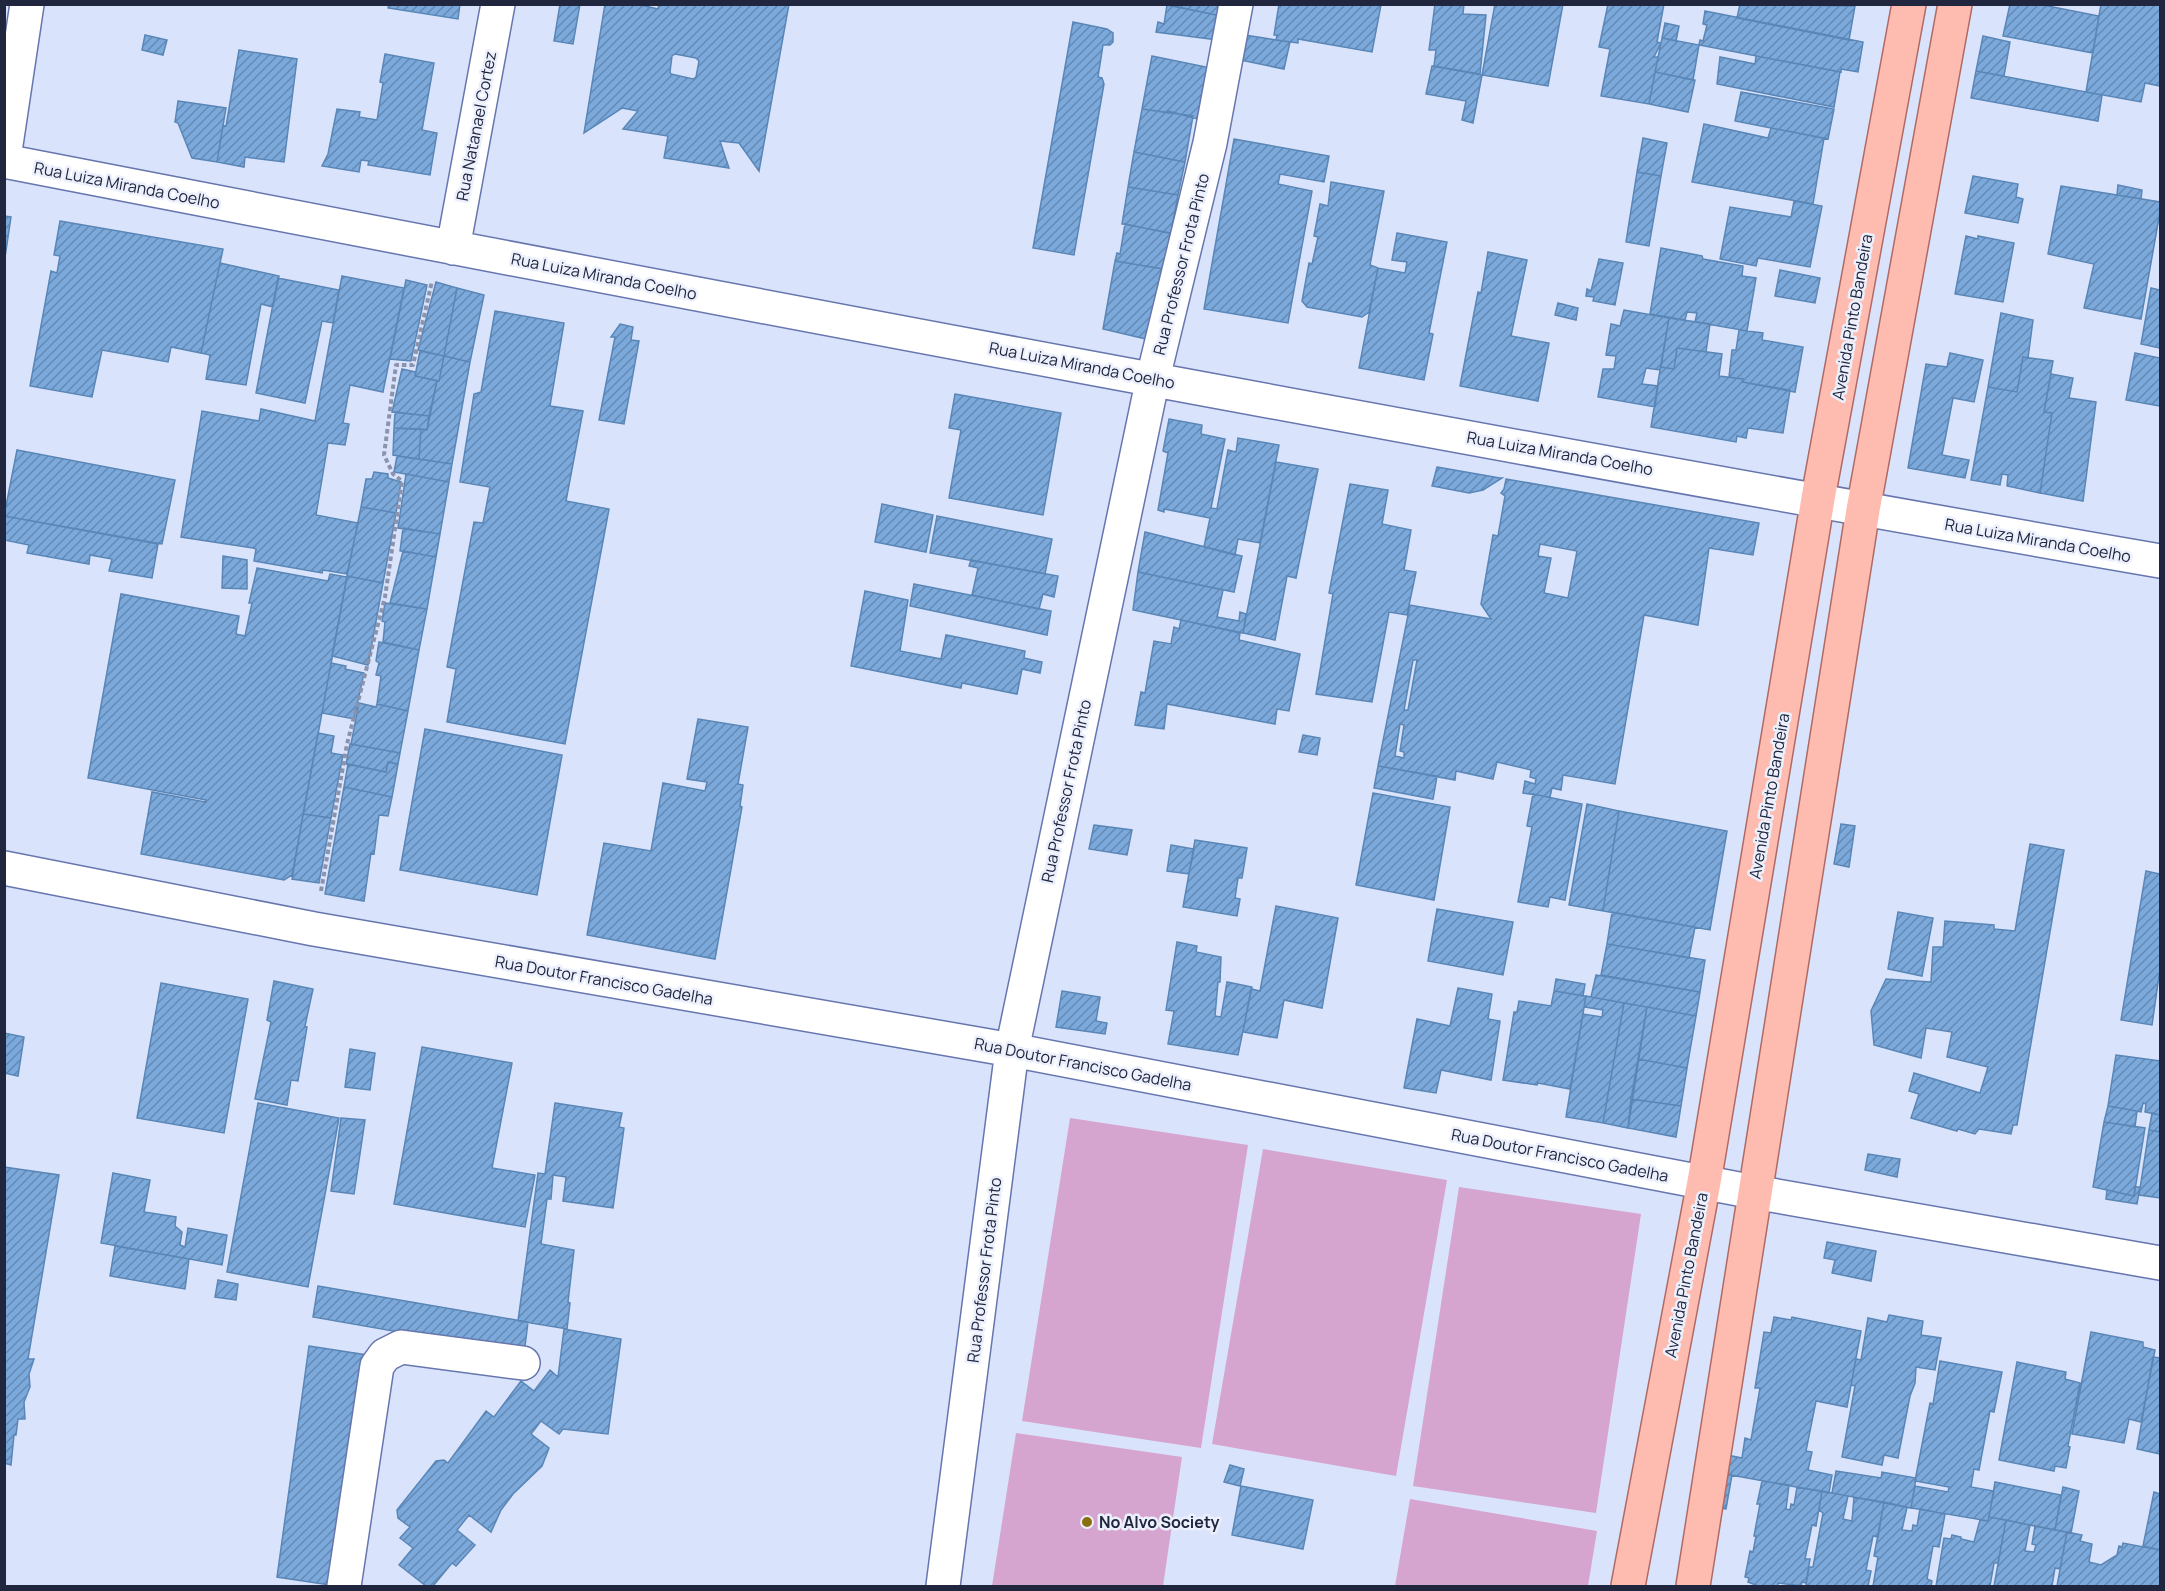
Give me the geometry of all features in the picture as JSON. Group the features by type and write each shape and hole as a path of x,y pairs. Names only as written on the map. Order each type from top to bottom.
{"main road":[{"name":"Avenida Pinto Bandeira","path":"1628,1587 1704,1182 1818,501 1909,4"},
{"path":"1693,1587 1863,510 1955,4"}],"street":[{"path":"4,160 27,4"},
{"name":"Rua Natanael Cortez","path":"453,248 498,4"},
{"name":"Rua Professor Frota Pinto","path":"943,1587 1012,1050 1153,378 1210,143 1236,4"},
{"name":"Rua Luiza Miranda Coelho","path":"4,160 453,248 1863,510 2160,561"},
{"name":"Rua Doutor Francisco Gadelha","path":"4,868 314,929 1012,1050 1754,1192 2160,1263"},
{"path":"344,1587 377,1366 385,1355 402,1347 523,1363"}],"path":[{"path":"314,929 347,744 385,597 402,481 393,474 384,455 396,365 413,364 431,282 453,248"}],"shaded area":[{"path":"1070,1118 1248,1145 1201,1448 1022,1421"},
{"path":"1263,1149 1447,1180 1396,1476 1212,1444"},
{"path":"1459,1187 1641,1214 1596,1513 1413,1486"},
{"name":"No Alvo Society","path":"1016,1433 1182,1457 1163,1586 992,1586"},
{"path":"1410,1499 1597,1531 1588,1586 1395,1586"}],"building":[{"path":"389,4 460,4 458,19 388,8"},
{"path":"560,4 580,4 573,44 554,41"},
{"path":"605,4 637,4 658,9 659,4 789,4 759,171 739,143 720,141 729,168 664,158 668,136 623,129 638,111 622,108 584,133","holes":["675,54 696,58 699,61 696,77 693,79 671,74 672,56"]},
{"path":"1164,4 1224,4 1221,16"},
{"path":"1279,4 1381,5 1372,52 1298,39 1298,43 1276,40 1277,35 1274,35"},
{"path":"1435,4 1464,4 1463,14 1486,15 1480,74 1434,66 1436,50 1429,50"},
{"path":"1495,4 1563,4 1548,86 1482,75"},
{"path":"1608,4 1664,4 1657,42 1661,43 1654,57 1658,57 1649,104 1601,96 1610,49 1599,47"},
{"path":"1740,4 1855,6 1849,40 1737,18"},
{"path":"2010,4 2038,4 2099,16 2093,53 2003,36"},
{"path":"2101,4 2160,4 2160,86 2145,83 2141,102 2086,92"},
{"path":"1167,5 1221,16 1217,40 1156,32 1158,22 1164,24"},
{"path":"1705,11 1863,42 1858,72 1841,69 1841,72 1699,45 1700,40 1703,41 1707,25 1703,24"},
{"path":"1073,22 1107,29 1113,33 1113,42 1110,45 1103,45 1098,77 1102,78 1104,84 1074,255 1033,248"},
{"path":"1665,23 1679,26 1676,41 1662,38"},
{"path":"145,35 167,40 163,55 142,50"},
{"path":"1245,35 1290,42 1284,69 1240,60"},
{"path":"1983,36 2010,42 2004,76 1976,71"},
{"path":"1662,38 1699,45 1693,80 1655,72"},
{"path":"239,50 297,59 284,162 245,157 244,167 217,162 223,125 226,126"},
{"path":"385,54 434,63 422,130 437,133 430,175 368,165 369,161 361,160 359,172 322,166 328,154 337,109 360,112 359,117 377,120"},
{"path":"1152,56 1211,68 1205,99 1201,99 1198,119 1168,111 1168,113 1142,109"},
{"path":"1756,56 1840,72 1834,107 1717,84 1720,57 1755,64"},
{"path":"1432,66 1482,75 1473,123 1462,120 1466,101 1426,94"},
{"path":"1976,71 2102,95 2098,121 1971,98"},
{"path":"1655,72 1695,80 1688,112 1649,104"},
{"path":"1741,92 1834,109 1828,139 1735,121"},
{"path":"178,101 226,108 217,162 192,158 178,123 175,122"},
{"path":"1142,109 1193,116 1185,162 1134,152"},
{"path":"1704,124 1768,138 1771,128 1824,138 1813,204 1692,182"},
{"path":"1643,138 1667,143 1661,176 1637,172"},
{"path":"1234,139 1329,156 1324,182 1280,174 1278,184 1312,191 1288,323 1204,309"},
{"path":"1134,152 1185,162 1178,195 1128,187"},
{"path":"1637,172 1661,176 1649,246 1626,242"},
{"path":"1973,176 2018,184 2016,197 2023,199 2018,223 1965,213"},
{"path":"1331,182 1384,191 1370,265 1378,268 1369,312 1362,317 1307,307 1302,301 1309,263 1312,264 1318,237 1314,236 1320,204 1328,206"},
{"path":"2118,185 2142,190 2141,199 2117,195"},
{"path":"2061,186 2160,202 2141,319 2084,308 2094,264 2048,254"},
{"path":"1128,187 1178,195 1171,233 1122,224"},
{"path":"1794,201 1822,206 1810,267 1758,258 1756,266 1720,259 1730,207 1791,217"},
{"path":"4,216 11,217 4,264"},
{"path":"60,221 223,249 201,353 171,347 168,362 102,350 92,397 30,386 51,271 57,273 60,256 54,255"},
{"path":"1125,224 1178,235 1170,270 1115,261 1117,253 1120,254"},
{"path":"1397,233 1447,242 1429,333 1433,334 1424,380 1359,368 1378,268 1405,273 1407,262 1392,260"},
{"path":"1966,236 2014,243 2003,302 1955,294"},
{"path":"1661,248 1743,266 1742,276 1756,278 1747,331 1695,322 1697,313 1687,312 1685,320 1650,314"},
{"path":"1488,252 1527,260 1511,336 1549,343 1538,401 1460,386"},
{"path":"1599,259 1623,263 1615,305 1593,301 1594,297 1586,296 1587,289 1591,291"},
{"path":"1115,261 1163,269 1146,339 1103,329"},
{"path":"220,263 279,276 273,307 261,304 246,385 206,379 210,355 201,353"},
{"path":"1780,270 1820,278 1815,303 1775,296"},
{"path":"342,276 404,288 383,392 350,385 343,423 349,424 345,445 328,443 316,515 358,523 347,574 323,570 322,573 254,561 256,549 253,548 181,537 202,411 259,421 261,409 315,421"},
{"path":"278,278 339,290 333,323 322,321 305,403 256,393"},
{"path":"406,280 427,285 411,361 390,359"},
{"path":"436,282 457,288 444,356 418,350"},
{"path":"457,288 484,295 470,362 444,356"},
{"path":"2151,288 2160,290 2160,348 2141,344"},
{"path":"1558,303 1578,308 1576,320 1555,315"},
{"path":"1624,310 1669,318 1660,370 1646,368 1642,384 1658,386 1655,407 1598,397 1603,369 1614,369 1616,356 1606,355 1611,324 1620,326"},
{"path":"495,311 564,323 550,406 583,411 566,501 609,509 565,744 447,722 456,669 447,667 474,522 483,523 490,487 460,482 474,394 481,392"},
{"path":"2001,313 2033,320 2028,358 2023,357 2017,392 1988,387"},
{"path":"1669,318 1710,324 1706,352 1677,348 1674,369 1661,367"},
{"path":"620,324 633,327 631,340 639,341 624,424 599,420 615,337 611,337"},
{"path":"1739,330 1763,333 1762,340 1803,347 1795,392 1742,382 1743,379 1729,377 1732,350 1736,350"},
{"path":"1677,348 1722,354 1719,376 1790,390 1783,433 1748,428 1746,438 1737,436 1736,442 1651,427 1660,370 1661,367 1674,369"},
{"path":"420,351 444,356 439,381 415,376"},
{"path":"1950,353 1983,360 1974,402 1953,398 1942,455 1969,460 1965,478 1908,468 1926,364 1947,367"},
{"path":"2135,353 2160,358 2160,406 2126,400"},
{"path":"444,356 470,362 452,464 419,459 421,429 427,430"},
{"path":"2023,357 2053,361 2044,412 2052,413 2040,493 2007,486 2008,475 2002,474 2000,485 1971,480 1988,387 2017,392"},
{"path":"402,369 416,372 415,376 437,381 429,416 392,412"},
{"path":"2051,374 2073,378 2069,398 2096,402 2083,501 2040,493 2052,413 2044,412"},
{"path":"955,394 1061,413 1043,515 949,498 961,430 949,428"},
{"path":"395,412 429,416 427,430 394,428"},
{"path":"1169,419 1202,425 1201,434 1225,439 1211,508 1217,509 1228,450 1236,452 1238,438 1279,445 1260,543 1238,539 1235,555 1204,547 1210,518 1164,509 1164,512 1158,510 1168,453 1163,451"},
{"path":"394,428 421,429 419,459 393,455"},
{"path":"17,450 175,480 162,544 4,516"},
{"path":"397,456 452,464 449,482 394,472"},
{"path":"1276,462 1318,469 1296,578 1287,576 1275,640 1243,633"},
{"path":"1437,467 1502,478 1483,490 1469,493 1432,486"},
{"path":"374,472 388,474 388,478 401,482 396,513 361,507 366,479 372,479"},
{"path":"406,474 449,482 440,534 398,528"},
{"path":"1506,479 1759,523 1753,555 1709,548 1698,625 1644,615 1615,784 1563,775 1561,790 1552,788 1550,797 1523,793 1525,781 1535,784 1536,779 1530,777 1531,770 1497,762 1493,779 1456,771 1455,780 1378,766 1410,605 1491,619 1481,604 1493,535 1498,536 1505,496 1501,493","holes":["1540,544 1577,551 1568,598 1544,593 1551,558 1538,556","1413,660 1417,660 1408,710 1404,710","1400,724 1404,725 1400,751 1404,752 1404,758 1395,756"]},
{"path":"1350,484 1388,490 1382,524 1411,530 1404,570 1416,572 1407,615 1389,612 1372,702 1316,694 1333,594 1329,593"},
{"path":"882,504 933,515 926,552 875,542"},
{"path":"361,507 396,513 383,583 347,576"},
{"path":"4,516 158,544 152,578 109,571 112,559 90,555 89,564 27,553 29,545 4,540"},
{"path":"937,516 1052,539 1045,574 930,553"},
{"path":"403,528 440,534 436,557 400,551"},
{"path":"1145,532 1242,556 1234,592 1138,572"},
{"path":"403,551 436,557 427,609 390,603"},
{"path":"223,556 247,560 247,589 222,588"},
{"path":"971,560 1058,576 1054,597 1043,594 1039,609 972,595 978,568 969,566"},
{"path":"257,568 328,581 330,574 347,577 292,875 284,880 141,854 152,792 205,802 206,800 88,778 121,594 239,616 236,634 245,636"},
{"path":"1138,572 1223,590 1217,617 1239,621 1240,612 1246,614 1243,633 1133,610"},
{"path":"347,576 383,583 368,665 332,656"},
{"path":"914,584 1051,611 1047,635 910,606"},
{"path":"865,591 908,600 900,651 941,659 946,635 1025,651 1024,658 1042,662 1040,673 1022,669 1017,694 962,683 961,688 851,666"},
{"path":"385,603 427,609 419,650 383,642 385,622 382,621"},
{"path":"1181,620 1240,633 1239,640 1300,654 1289,711 1277,709 1275,724 1167,704 1164,729 1135,725 1141,692 1145,693 1154,641 1171,644 1174,627 1179,629"},
{"path":"379,642 419,650 408,711 377,704 381,676 376,675 379,663 376,661"},
{"path":"331,663 364,673 354,719 322,713"},
{"path":"359,703 376,707 377,704 408,711 400,753 351,744"},
{"path":"698,719 748,727 738,784 743,785 740,806 742,807 715,959 587,935 604,843 651,851 663,783 705,791 707,782 687,779"},
{"path":"425,729 562,755 537,895 400,870"},
{"path":"318,733 334,736 331,753 343,755 331,818 303,814"},
{"path":"1303,735 1320,738 1317,755 1299,752"},
{"path":"350,744 400,753 398,764 388,762 386,772 346,764"},
{"path":"388,762 398,764 392,797 344,787 348,764 386,772"},
{"path":"1378,766 1437,776 1433,799 1374,788"},
{"path":"344,787 392,797 388,816 379,815 364,901 325,894"},
{"path":"1373,793 1450,807 1434,900 1356,885"},
{"path":"1533,794 1582,804 1565,900 1550,897 1548,907 1518,902 1532,827 1527,826"},
{"path":"1587,804 1619,811 1603,911 1569,905"},
{"path":"1619,811 1727,831 1710,930 1603,911"},
{"path":"303,814 331,818 319,883 292,879"},
{"path":"1841,824 1855,826 1849,867 1834,864"},
{"path":"1094,825 1132,830 1127,855 1089,849"},
{"path":"1195,840 1247,848 1242,878 1238,878 1235,898 1240,899 1237,916 1183,907"},
{"path":"2030,844 2064,850 2017,1125 2013,1125 2011,1134 1979,1129 1975,1134 1911,1118 1919,1094 1909,1091 1914,1073 1980,1093 1988,1067 1947,1057 1952,1032 1926,1028 1921,1058 1874,1045 1871,1011 1886,979 1931,982 1933,947 1943,947 1945,921 1994,925 1994,929 2015,931"},
{"path":"1171,845 1194,849 1189,874 1167,871"},
{"path":"2146,871 2160,874 2160,969 2152,1025 2121,1020"},
{"path":"1276,906 1338,918 1322,1008 1284,1000 1277,1038 1243,1032 1251,989 1260,991"},
{"path":"1437,909 1513,922 1503,975 1428,961"},
{"path":"1612,912 1695,927 1689,958 1607,944"},
{"path":"1898,912 1933,918 1922,976 1888,969"},
{"path":"1177,942 1197,946 1196,952 1221,957 1215,1016 1221,1017 1227,982 1252,987 1238,1055 1168,1044 1174,1011 1166,1010"},
{"path":"1607,944 1705,960 1700,992 1601,975"},
{"path":"1596,975 1700,992 1696,1016 1591,997"},
{"path":"1556,979 1585,984 1583,996 1554,991"},
{"path":"274,981 313,989 305,1026 307,1027 298,1081 291,1080 287,1105 255,1099 271,1022 267,1020"},
{"path":"161,983 248,999 224,1133 137,1118"},
{"path":"1458,988 1492,994 1488,1019 1500,1021 1491,1080 1441,1070 1436,1093 1404,1088 1417,1019 1450,1026"},
{"path":"1062,991 1100,997 1096,1021 1107,1023 1105,1034 1056,1027"},
{"path":"1554,991 1586,996 1570,1089 1503,1080 1514,1012 1517,1012 1519,1001 1551,1006"},
{"path":"1586,996 1624,1003 1603,1123 1566,1117 1583,1014 1602,1017 1603,1010 1584,1007"},
{"path":"1624,1003 1647,1007 1628,1128 1603,1123"},
{"path":"1647,1007 1696,1016 1687,1068 1638,1059"},
{"path":"4,1033 24,1037 18,1076 4,1073"},
{"path":"422,1047 512,1063 492,1168 535,1175 525,1227 394,1204"},
{"path":"350,1049 375,1053 370,1090 345,1087"},
{"path":"2116,1055 2160,1061 2160,1115 2145,1112 2146,1104 2143,1103 2141,1112 2108,1106"},
{"path":"1638,1059 1687,1068 1681,1106 1631,1099"},
{"path":"1631,1099 1681,1106 1676,1137 1628,1128"},
{"path":"258,1103 339,1118 308,1287 227,1272"},
{"path":"555,1103 622,1113 619,1127 624,1128 613,1208 563,1201 566,1177 553,1175 551,1199 547,1199 541,1244 574,1250 567,1329 518,1321 538,1173 545,1174"},
{"path":"2108,1106 2137,1111 2135,1127 2104,1122"},
{"path":"2152,1113 2160,1115 2160,1132 2149,1130"},
{"path":"341,1118 365,1120 354,1194 331,1191"},
{"path":"2104,1122 2145,1128 2134,1196 2093,1187"},
{"path":"2149,1130 2160,1132 2160,1198 2139,1195"},
{"path":"1868,1154 1900,1159 1897,1177 1865,1170"},
{"path":"4,1167 59,1175 28,1359 34,1359 29,1374 30,1387 24,1402 25,1419 18,1419 11,1465 4,1463"},
{"path":"113,1173 150,1180 144,1212 176,1217 175,1226 182,1232 180,1245 185,1247 188,1228 227,1235 222,1265 101,1243"},
{"path":"2135,1187 2140,1187 2137,1204 2106,1199 2107,1190 2134,1196"},
{"path":"1827,1242 1876,1251 1871,1281 1832,1273 1835,1260 1824,1258"},
{"path":"115,1246 189,1259 185,1289 110,1276"},
{"path":"218,1280 238,1284 236,1300 215,1297"},
{"path":"318,1286 528,1322 524,1354 313,1317"},
{"path":"1889,1315 1923,1321 1921,1335 1941,1338 1935,1370 1916,1367 1915,1383 1910,1396 1898,1458 1884,1455 1882,1465 1842,1457 1855,1386 1851,1385 1856,1359 1861,1360 1868,1318 1887,1322"},
{"path":"1774,1317 1791,1320 1792,1317 1861,1331 1847,1407 1816,1401 1806,1451 1812,1452 1808,1470 1832,1475 1829,1493 1725,1474 1727,1455 1742,1458 1745,1438 1751,1440 1760,1388 1755,1388 1764,1332 1771,1333"},
{"path":"564,1329 621,1339 608,1434 563,1429 559,1434 541,1421 531,1434 549,1448 542,1466 513,1494 501,1510 491,1532 469,1515 457,1530 475,1545 456,1566 452,1563 433,1586 426,1586 399,1565 413,1548 400,1538 410,1527 398,1518 397,1510 436,1461 444,1460 448,1463 486,1411 494,1417 521,1381 534,1391 550,1370 558,1377"},
{"path":"2091,1332 2143,1342 2143,1347 2155,1350 2141,1422 2129,1419 2124,1443 2072,1434"},
{"path":"309,1346 367,1355 336,1586 277,1577"},
{"path":"2153,1357 2160,1358 2160,1454 2137,1449"},
{"path":"1940,1361 2002,1372 1994,1412 1990,1411 1979,1470 1974,1469 1971,1487 1994,1491 1988,1521 1911,1508 1915,1486 1948,1492 1949,1487 1915,1481 1930,1403 1933,1404"},
{"path":"2017,1362 2066,1372 2065,1379 2080,1383 2066,1468 2055,1466 2054,1471 1999,1460"},
{"path":"1230,1465 1244,1469 1240,1486 1224,1482"},
{"path":"1836,1471 1881,1478 1882,1472 1916,1478 1911,1508 1832,1493"},
{"path":"1725,1474 1732,1475 1726,1509 1719,1508"},
{"path":"1762,1481 1789,1485 1786,1509 1790,1510 1791,1504 1794,1505 1797,1487 1822,1491 1816,1526 1812,1525 1805,1559 1810,1559 1806,1583 1802,1582 1801,1586 1778,1583 1778,1586 1758,1586 1748,1582 1749,1578 1745,1577 1750,1551 1753,1552 1756,1536 1754,1536 1760,1504 1757,1504"},
{"path":"1995,1482 2061,1495 2055,1530 1989,1517"},
{"path":"1241,1486 1313,1500 1303,1549 1232,1535"},
{"path":"2063,1487 2079,1491 2071,1533 2055,1530"},
{"path":"1822,1491 1848,1496 1843,1519 1852,1521 1854,1497 1884,1502 1878,1537 1873,1536 1866,1570 1871,1571 1868,1586 1806,1585 1809,1567 1813,1567 1823,1513 1819,1510"},
{"path":"2154,1492 2160,1494 2160,1550 2143,1546"},
{"path":"1884,1502 1907,1507 1902,1530 1912,1531 1913,1525 1917,1526 1920,1509 1945,1514 1939,1547 1933,1546 1927,1579 1932,1581 1931,1586 1873,1586 1878,1557 1874,1556"},
{"path":"1989,1517 2006,1520 1998,1563 1994,1563 1990,1586 1936,1586 1944,1538 1951,1539 1952,1535 1974,1542 1980,1520 1988,1521"},
{"path":"2006,1520 2030,1525 2025,1551 2034,1552 2036,1545 2032,1544 2035,1526 2067,1532 2060,1569 2055,1568 2052,1586 1994,1586"},
{"path":"2067,1532 2082,1535 2080,1541 2092,1544 2089,1562 2101,1565 2117,1555 2119,1546 2122,1547 2123,1543 2160,1550 2160,1586 2057,1586"}],"place":[{"name":"No Alvo Society","path":"1087,1522"}]}
